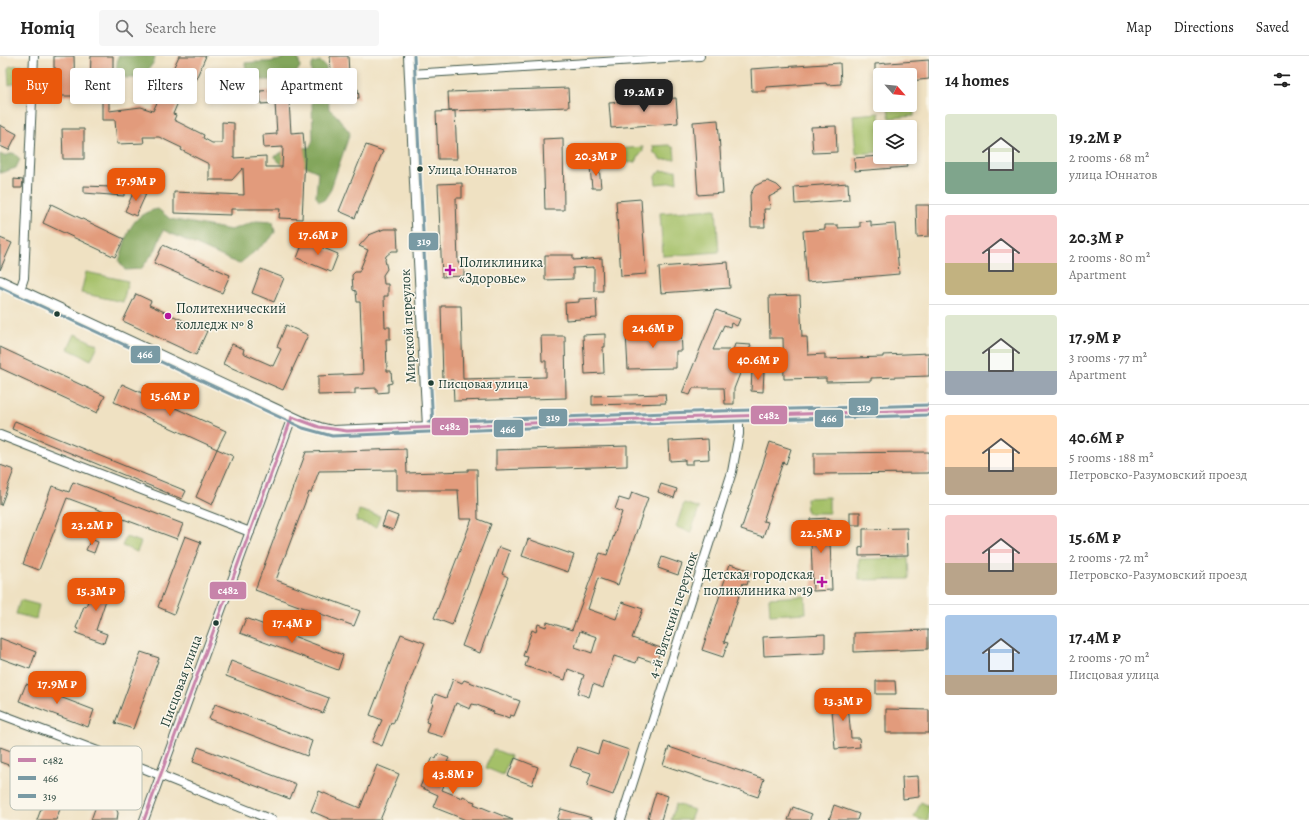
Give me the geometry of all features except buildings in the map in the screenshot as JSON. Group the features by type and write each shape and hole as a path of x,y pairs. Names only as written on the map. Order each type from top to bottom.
{"street":[{"path":"20,290 24,278 34,56"},
{"name":"Мирской переулок","path":"409,56 428,427"},
{"path":"410,74 700,56"},
{"path":"0,281 292,417 320,428 333,431 739,415 929,410"},
{"name":"4-й Вятский переулок","path":"621,820 732,472 739,434 739,415"},
{"name":"Писцовая улица","path":"144,820 292,417"},
{"path":"0,435 250,532"},
{"path":"0,714 84,746"},
{"path":"142,768 272,820"}],"green space":[{"path":"118,56 155,56 154,62 150,68 133,68 133,78 125,77 125,68 116,68"},
{"path":"286,56 298,56 300,67 267,68 267,80 259,80 259,68 246,68 245,63 283,59"},
{"path":"320,61 326,68 311,68 313,63"},
{"path":"29,65 29,68 12,68 12,84 9,85 8,68 10,66"},
{"path":"312,104 329,104 329,109 337,116 350,133 330,191 324,200 319,201 316,196 318,172 305,166 281,164 274,157 282,152 310,147 313,140"},
{"path":"889,112 914,112 914,116 889,118"},
{"path":"879,113 879,120 873,120 873,153 856,154 853,115"},
{"path":"669,145 674,148 675,159 661,160 654,153 653,146"},
{"path":"643,147 643,151 636,162 627,163 623,156 618,153 617,149"},
{"path":"14,153 20,159 16,168 0,173 0,154 4,156"},
{"path":"676,170 677,182 656,184 655,176 660,171"},
{"path":"158,209 170,219 231,230 256,221 273,222 275,232 270,239 239,264 163,230 156,249 141,269 125,270 119,261 127,235 135,221 148,212"},
{"path":"716,209 719,252 663,256 660,213"},
{"path":"86,272 128,281 123,302 81,293"},
{"path":"75,334 98,345 91,360 68,349"},
{"path":"829,497 829,513 807,513 806,498"},
{"path":"684,503 699,508 691,532 676,527"},
{"path":"359,510 380,516 376,527 356,521"},
{"path":"126,537 141,542 137,552 122,546"},
{"path":"908,558 909,579 859,580 859,559"},
{"path":"805,596 806,613 770,615 769,598"},
{"path":"20,600 39,605 36,619 16,614"},
{"path":"493,749 511,756 503,775 486,768"},
{"path":"921,802 929,806 928,820 922,820 914,817"},
{"path":"676,804 694,810 690,820 671,820"}],"transit line":[{"name":"319","path":"414,56 433,427"},
{"name":"466","path":"0,287 303,428 332,436 577,426 929,415"},
{"name":"319","path":"428,422 929,405"},
{"name":"с482","path":"292,417 319,427 347,431 577,421 929,410"},
{"name":"с482","path":"144,820 292,417"}],"place":[{"name":"Улица Юннатов","path":"420,169"},
{"name":"Поликлиника «Здоровье»","path":"450,270"},
{"name":"Политехнический колледж № 8","path":"168,316"},
{"name":"Писцовая улица","path":"431,383"},
{"name":"Детская городская поликлиника №19","path":"822,582"}]}
